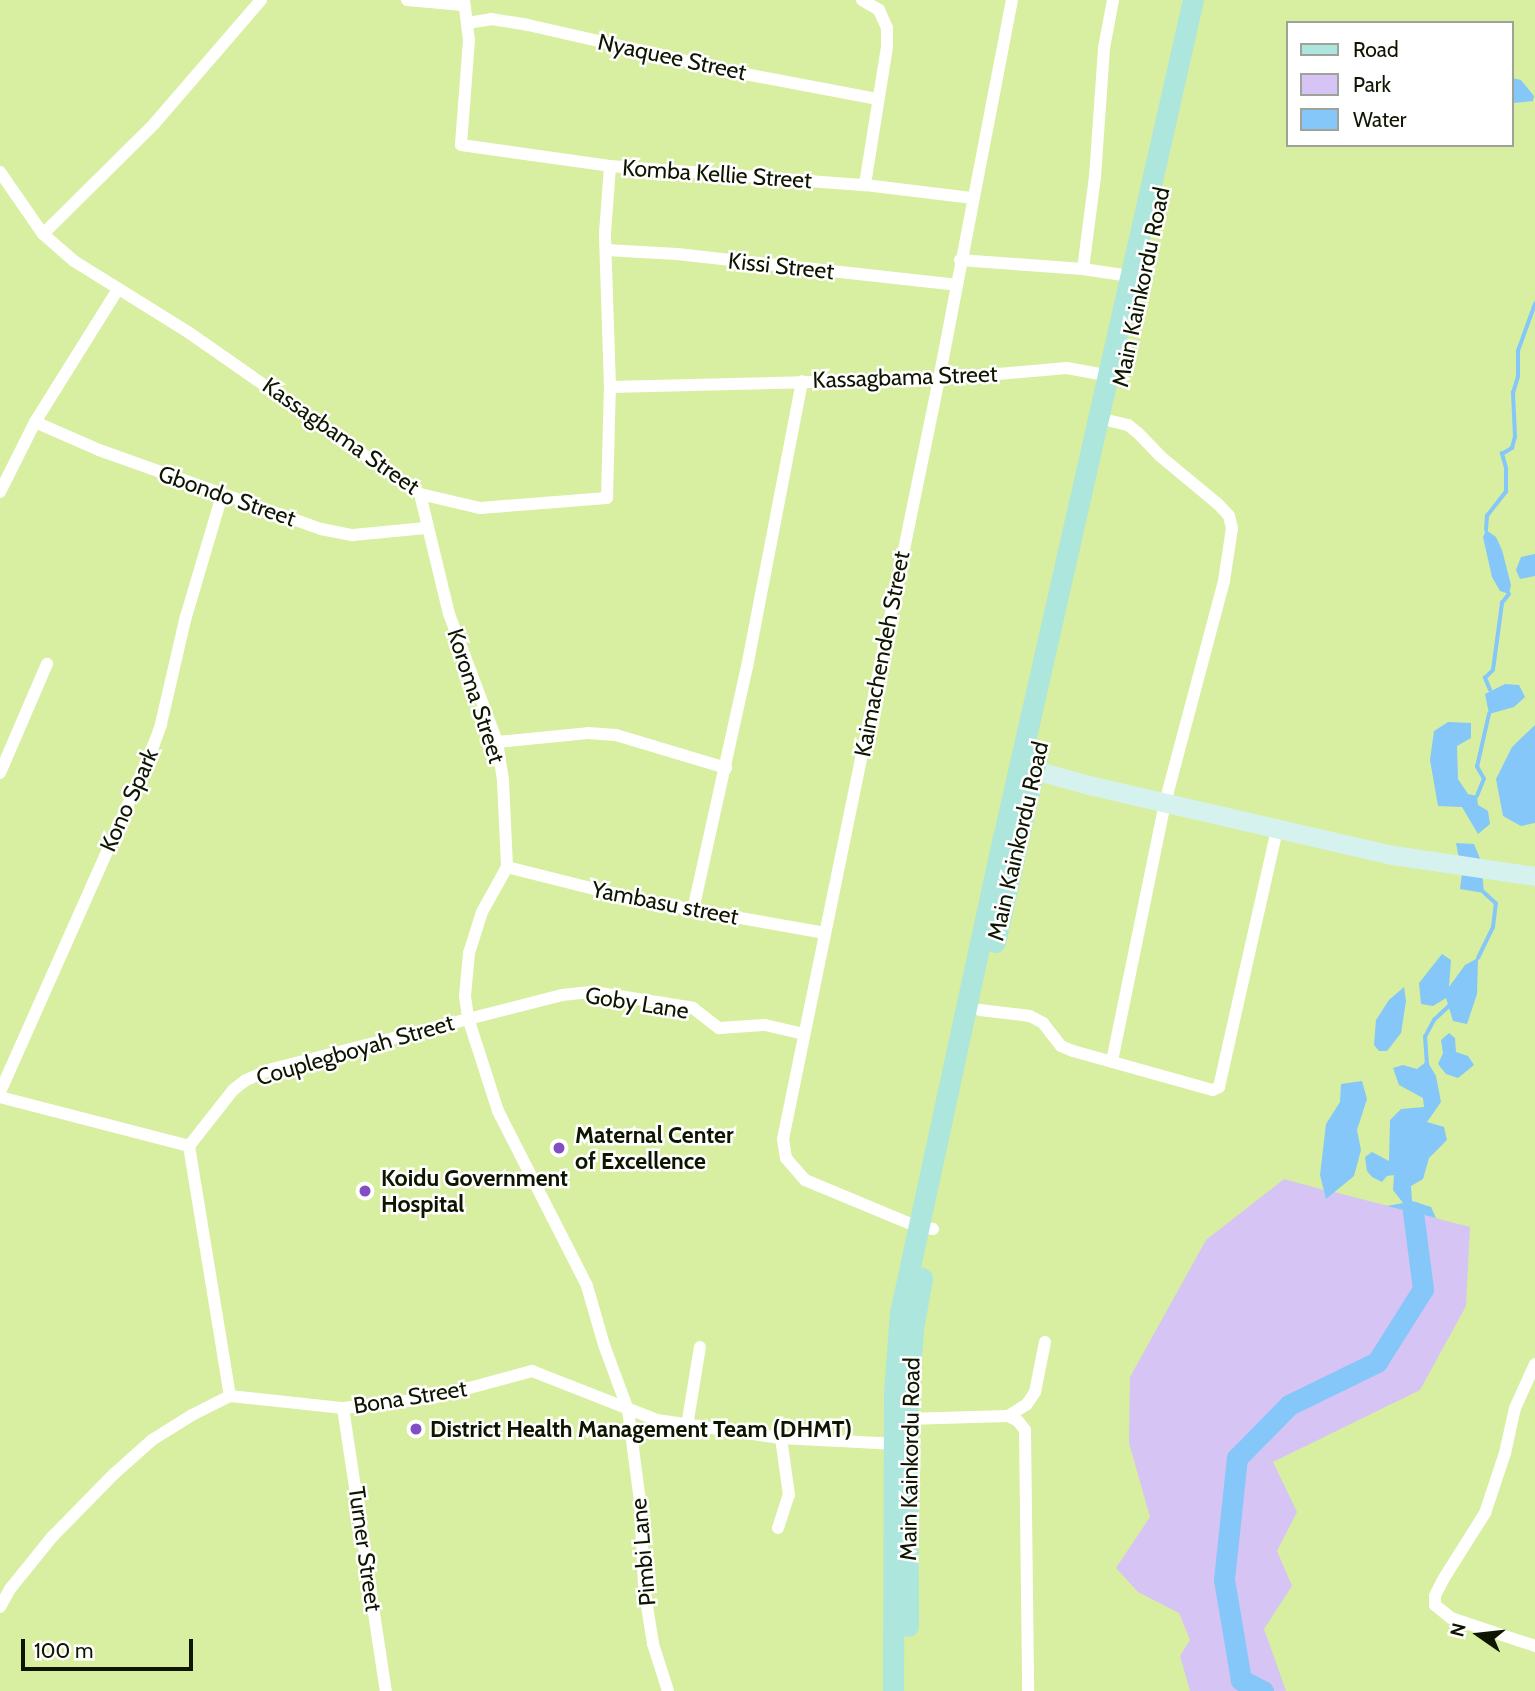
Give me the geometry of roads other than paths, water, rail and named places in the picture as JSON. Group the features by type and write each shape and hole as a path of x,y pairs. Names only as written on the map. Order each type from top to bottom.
{"main road":[{"path":"901,1444 897,1339 925,1228 1198,7"},
{"name":"Main Kainkordu Road","path":"1079,534 1111,421 1115,377"},
{"path":"1027,768 1165,803 1278,826 1394,855 1460,867 1535,876"},
{"name":"Main Kainkordu Road","path":"949,1117 980,1010 990,930"},
{"name":"Main Kainkordu Road","path":"893,1691 894,1483 906,1419 925,1228"},
{"name":"Main Kainkordu Road","path":"901,1444 907,1691"}],"street":[{"path":"43,234 145,135 261,0"},
{"path":"407,0 463,3 467,23"},
{"path":"862,0 879,10 887,28 887,47 865,185"},
{"name":"Kaimachendeh Street","path":"925,1228 805,1180 791,1167 783,1139 939,379 1012,0"},
{"path":"1083,268 1095,177 1104,48 1113,0"},
{"name":"Nyaquee Street","path":"467,23 491,19 517,23 740,73 877,99"},
{"name":"Komba Kellie Street","path":"467,23 468,72 461,145 610,166 865,185 973,198"},
{"path":"610,166 605,224 610,387"},
{"name":"Kassagbama Street","path":"0,172 43,234 74,261 292,402 420,494 480,508 607,498 610,387 939,379 1067,368 1115,377"},
{"name":"Kissi Street","path":"607,250 677,254 956,285"},
{"path":"960,261 1083,268 1137,277"},
{"path":"0,492 34,422 118,289"},
{"path":"693,910 726,768 802,381"},
{"path":"1111,421 1128,425 1160,456 1218,504 1229,516 1231,528 1224,581 1165,803 1112,1062"},
{"name":"Gbondo Street","path":"34,422 99,450 339,534 373,534 426,528"},
{"name":"Koroma Street","path":"420,494 426,528 449,614 497,742 503,782 508,867"},
{"name":"Kono Spark","path":"0,1095 150,755 161,724 185,621 222,495"},
{"path":"0,773 47,664"},
{"path":"497,742 588,733 616,734 726,768"},
{"path":"980,1010 1030,1016 1043,1023 1061,1045 1213,1090 1219,1087 1278,826"},
{"path":"468,1018 465,996 469,953 482,912 508,867"},
{"name":"Yambasu street","path":"508,867 638,900 825,933"},
{"name":"Goby Lane","path":"468,1018 562,995 593,992 693,1008 719,1028 765,1025 803,1034"},
{"name":"Couplegboyah Street","path":"189,1146 233,1090 246,1080 333,1051 468,1018"},
{"name":"Pimbi Lane","path":"468,1018 498,1111 587,1286 604,1345 628,1410 639,1502 644,1587 653,1644 668,1691"},
{"path":"0,1095 189,1146 230,1396 192,1415 152,1440 115,1473 52,1537 9,1589 0,1607"},
{"path":"1009,1416 1027,1404 1035,1392 1045,1342"},
{"path":"687,1426 701,1346"},
{"path":"1535,1364 1515,1408 1505,1453 1485,1513 1435,1596 1435,1605 1441,1613 1535,1646"},
{"name":"Bona Street","path":"230,1396 343,1408 432,1398 532,1371 628,1410 687,1426 781,1438 901,1444"},
{"name":"Turner Street","path":"343,1408 386,1691"},
{"path":"906,1419 1009,1416 1018,1421 1025,1430 1028,1691"},
{"path":"778,1528 789,1495 781,1438"}],"water":[{"path":"1514,78 1521,80 1534,96 1533,101 1514,103"},
{"path":"1486,530 1496,537 1502,550 1511,585 1509,594 1500,591 1492,577 1483,537"},
{"path":"1535,554 1535,576 1520,579 1516,570 1521,557"},
{"path":"1505,684 1519,685 1525,697 1514,707 1489,714 1485,694"},
{"path":"1448,722 1471,723 1471,738 1457,746 1458,779 1468,794 1477,796 1478,805 1488,811 1490,824 1478,834 1462,807 1438,806 1430,760 1434,731"},
{"path":"1535,725 1535,823 1521,826 1503,816 1496,779 1512,747"},
{"path":"1456,843 1474,844 1481,861 1484,893 1460,889 1462,874"},
{"path":"1442,954 1451,960 1449,987 1465,965 1478,958 1477,994 1467,1024 1453,1021 1446,998 1433,1006 1421,1004 1419,983"},
{"path":"1404,987 1406,1001 1401,1033 1387,1051 1379,1051 1374,1045 1376,1020 1389,1000"},
{"path":"1449,1033 1455,1038 1456,1052 1468,1056 1474,1065 1458,1078 1446,1074 1438,1064 1443,1053 1441,1040"},
{"path":"1427,1061 1436,1076 1441,1102 1427,1122 1444,1127 1447,1140 1429,1158 1423,1179 1411,1186 1412,1201 1431,1207 1436,1218 1387,1206 1403,1203 1393,1190 1394,1175 1387,1176 1382,1182 1372,1177 1367,1171 1365,1157 1372,1152 1389,1161 1390,1120 1401,1109 1424,1107 1423,1098 1399,1085 1393,1068 1403,1065 1417,1069"},
{"path":"1362,1081 1367,1099 1357,1130 1361,1150 1354,1176 1326,1199 1320,1175 1326,1124 1340,1102 1341,1084"}],"waterway":[{"path":"1486,530 1487,516 1506,492 1506,468 1502,454 1512,448 1515,437 1513,393 1518,377 1518,351 1535,304"},
{"path":"1490,690 1485,678 1493,670 1502,603 1509,594"},
{"path":"1477,796 1484,779 1477,767 1489,714"},
{"path":"1478,958 1493,927 1496,904 1484,893"},
{"path":"1427,1065 1425,1037 1434,1020 1449,1006"},
{"path":"1263,1691 1241,1680 1224,1579 1237,1458 1289,1405 1377,1362 1423,1289 1413,1212"}],"place":[{"name":"Maternal Center of Excellence","path":"559,1148"},
{"name":"Koidu Government Hospital","path":"365,1191"},
{"name":"District Health Management Team (DHMT)","path":"416,1429"}]}
